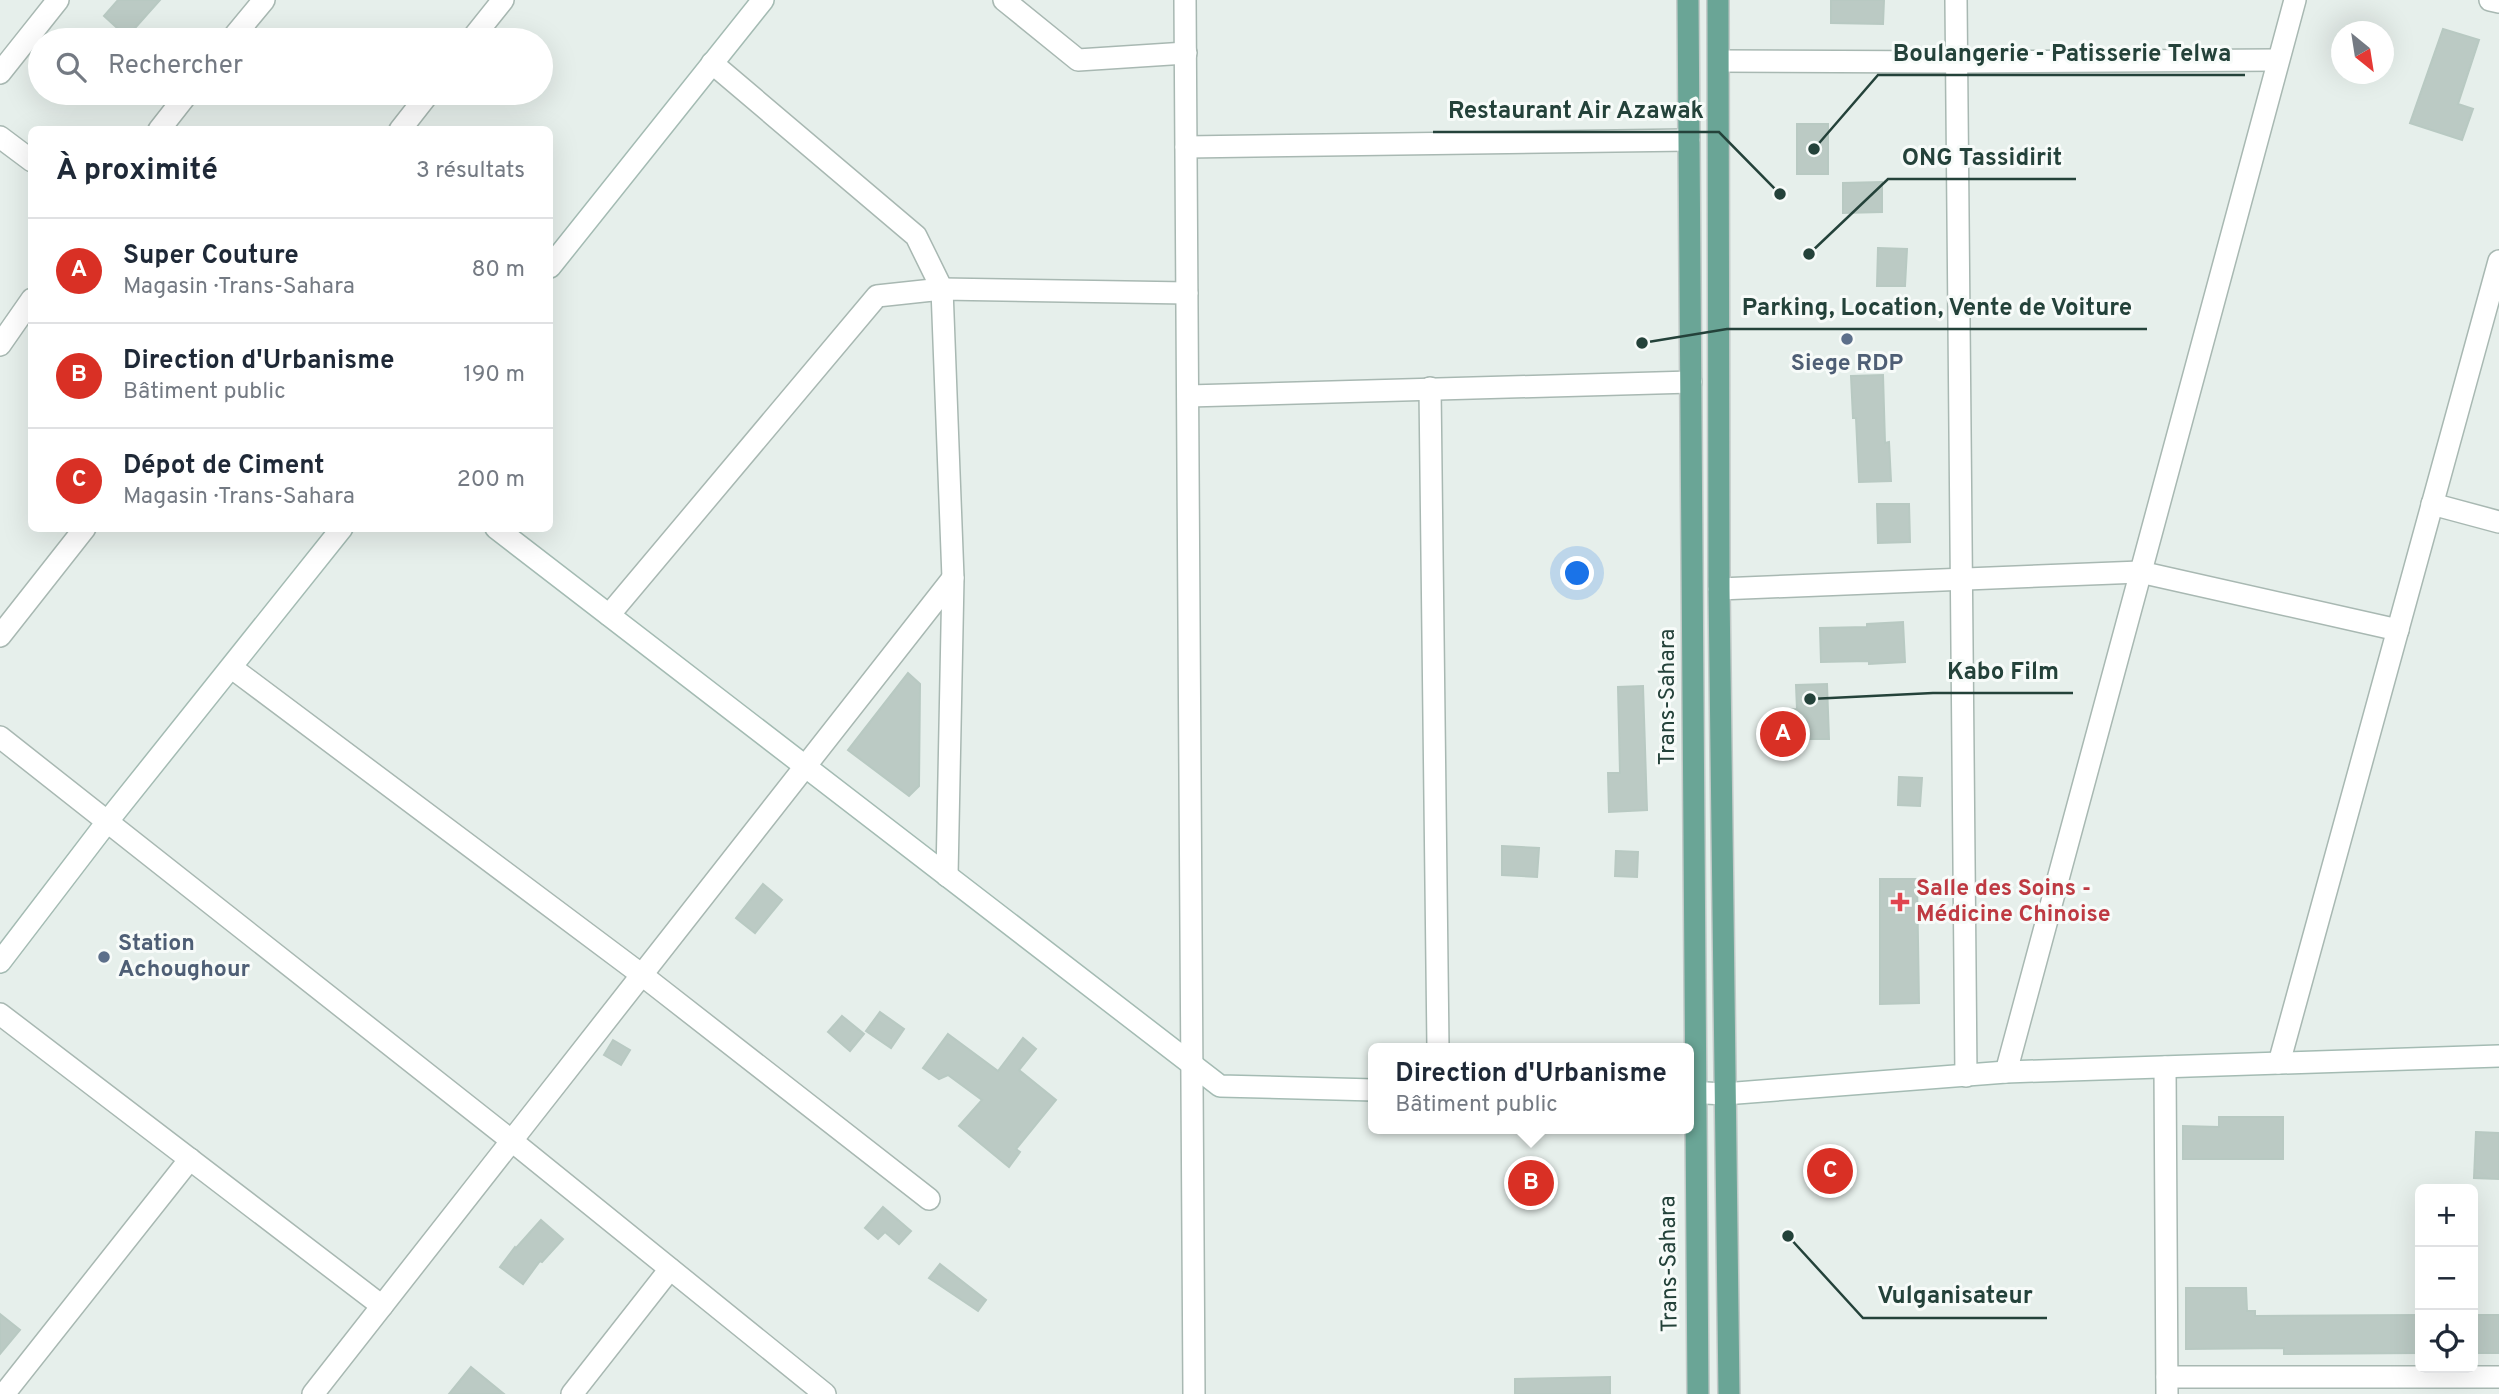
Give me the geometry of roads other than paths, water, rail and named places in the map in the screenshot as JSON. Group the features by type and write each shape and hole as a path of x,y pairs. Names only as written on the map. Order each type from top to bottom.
{"main road":[{"name":"Trans-Sahara","path":"1688,0 1694,599 1691,1043"},
{"path":"1718,0 1719,589 1728,1394"},
{"name":"Trans-Sahara","path":"1692,1134 1698,1394"}],"street":[{"path":"36,28 58,0"},
{"path":"241,28 264,0"},
{"path":"481,28 503,0"},
{"path":"553,263 762,0"},
{"path":"1004,0 1078,60 1186,53"},
{"path":"1185,0 1194,1394"},
{"path":"1956,0 1966,1076"},
{"path":"2006,1072 2295,0"},
{"path":"2490,0 2499,2"},
{"path":"0,73 28,38"},
{"path":"1719,61 2278,60"},
{"path":"712,63 916,236 942,289 953,578 947,876"},
{"path":"162,126 179,105"},
{"path":"403,126 420,105"},
{"path":"0,137 28,158"},
{"path":"1186,147 1689,140"},
{"path":"2279,1063 2499,262"},
{"path":"609,615 877,296 942,289 1187,293"},
{"path":"0,345 28,305"},
{"path":"1188,396 1691,382"},
{"path":"1430,388 1438,1043"},
{"path":"2432,504 2499,522"},
{"path":"0,636 82,532"},
{"path":"0,962 107,822 339,532"},
{"path":"501,532 1220,1086 1368,1090"},
{"path":"1719,589 2140,572 2398,630"},
{"path":"313,1394 953,578"},
{"path":"232,668 642,975 929,1199"},
{"path":"0,737 512,1141 825,1394"},
{"path":"0,1014 382,1306"},
{"path":"1694,1092 1724,1094 2006,1072 2499,1056"},
{"path":"2165,1067 2167,1385 2499,1377"},
{"path":"4,1394 190,1159"},
{"path":"572,1394 670,1269"}],"place":[{"name":"Boulangerie - Patisserie Telwa","path":"1814,149"},
{"name":"Restaurant Air Azawak","path":"1780,194"},
{"name":"ONG Tassidirit","path":"1809,254"},
{"name":"Siege RDP","path":"1847,339"},
{"name":"Parking, Location, Vente de Voiture","path":"1642,343"},
{"name":"Kabo Film","path":"1810,699"},
{"name":"Super Couture","path":"1783,734"},
{"name":"Salle des Soins - Médicine Chinoise","path":"1900,902"},
{"name":"Station Achoughour","path":"104,957"},
{"name":"Dépot de Ciment","path":"1830,1171"},
{"name":"Direction d'Urbanisme","path":"1531,1183"},
{"name":"Vulganisateur","path":"1788,1236"}]}
